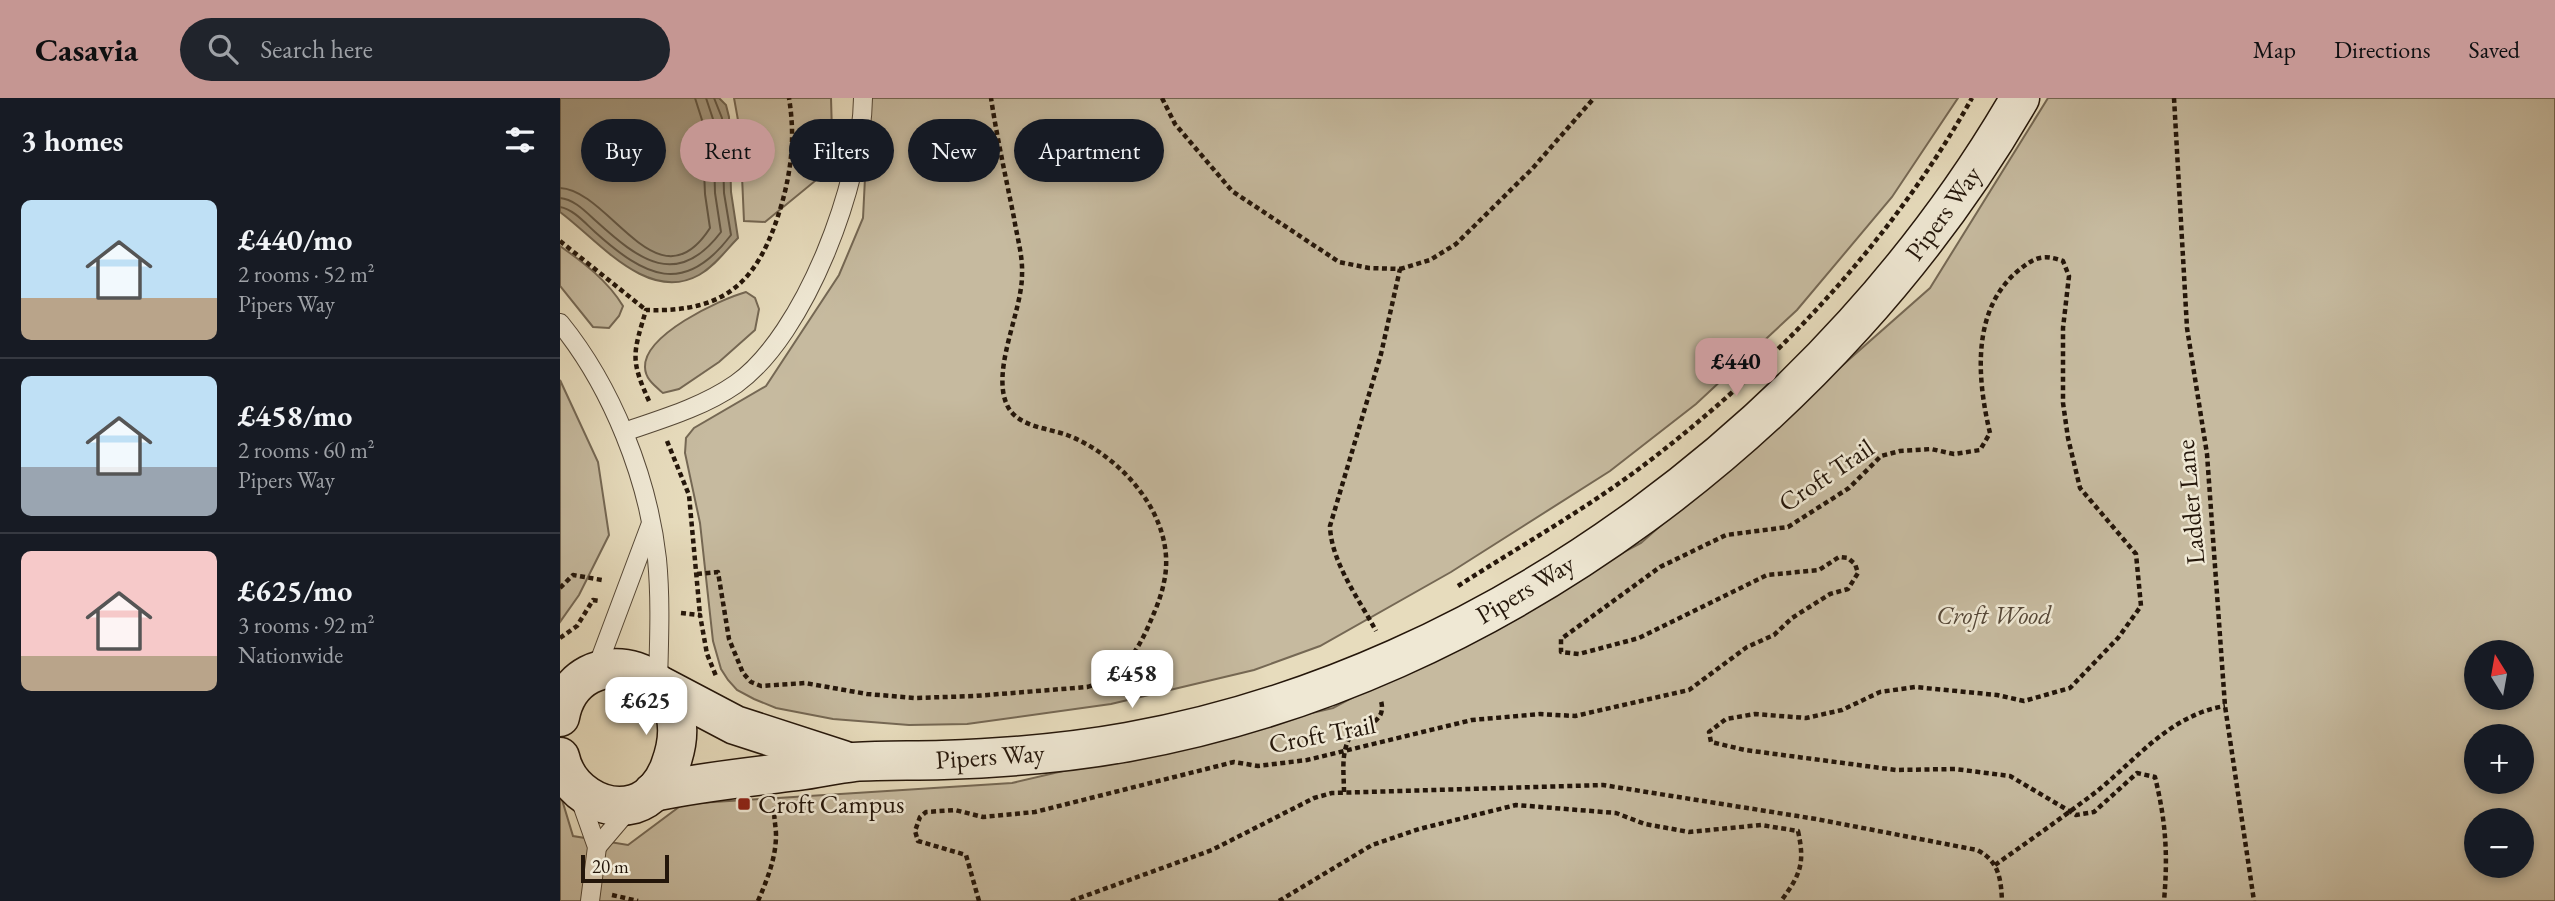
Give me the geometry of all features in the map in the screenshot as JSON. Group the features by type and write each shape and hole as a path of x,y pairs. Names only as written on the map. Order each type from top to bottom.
{"main road":[{"name":"Pipers Way","path":"565,772 597,802 644,798 852,762 1013,757 1131,741 1252,712 1371,650 1455,631 1555,572 1671,492 1744,431 1832,348 1900,272 1967,184 2020,98"},
{"name":"Pipers Way","path":"579,678 617,669 639,672 694,706 743,729 852,762"},
{"path":"560,717 566,696 579,678"},
{"path":"644,798 670,767 677,733 674,709 659,684"}],"lane":[{"path":"624,432 715,397 738,383 759,364 779,338 805,295 848,191 861,136 863,98"},
{"path":"560,323 607,394 642,482 657,558 659,684"},
{"path":"579,678 650,526"},
{"path":"565,772 597,847 590,901"},
{"path":"597,847 644,798"}],"path":[{"path":"560,241 646,310 672,311 719,298 737,287 754,270 766,252 790,176 793,146 789,98"},
{"path":"697,574 718,572 729,639 743,673 751,682 761,686 805,683 867,694 915,698 1074,689 1102,683 1118,673 1139,646 1165,581 1164,539 1150,505 1114,463 1089,445 1024,422 1007,405 1004,391 1005,361 1020,296 1022,260 991,98"},
{"path":"1162,98 1175,124 1232,191 1339,262 1369,268 1400,269 1430,260 1456,244 1532,169 1594,98"},
{"path":"1449,592 1582,509 1636,471 1739,386 1827,296 1871,245 1918,182 1972,98"},
{"name":"Ladder Lane","path":"2174,98 2187,328 2207,454 2225,706 2254,901"},
{"name":"Croft Trail","path":"979,901 966,855 919,841 915,831 919,817 926,812 955,810 983,817 1035,812 1234,762 1258,766 1344,752 1472,720 1539,714 1576,716 1689,690 1747,647 1774,635 1792,618 1830,594 1848,589 1858,573 1855,564 1849,558 1839,557 1819,570 1767,575 1639,638 1579,654 1561,652 1561,639 1660,567 1726,535 1788,527 1849,488 1881,456 1900,451 1931,449 1954,454 1980,450 1990,433 1980,376 1982,338 1989,315 2004,282 2035,257 2050,256 2063,261 2068,276 2063,328 2063,403 2080,488 2136,554 2141,607 2118,638 2070,688 2024,701 1970,691 1915,687 1880,692 1842,710 1806,718 1755,714 1726,719 1709,732 1711,742 1745,750 1896,770 1955,769 2010,776 2069,812"},
{"path":"1344,792 1344,752 1350,737 1377,721 1382,706 1371,650 1336,554 1330,526 1381,354 1400,269"},
{"path":"646,310 638,337 635,368 689,495 700,615"},
{"path":"560,588 573,575 602,580 597,601"},
{"path":"1371,650 1385,632"},
{"path":"1995,865 2069,812 2169,729 2201,711 2225,706"},
{"path":"2069,812 2076,815 2094,812 2137,773 2155,777 2165,817 2167,869 2164,901"},
{"path":"1071,901 1212,850 1314,799 1344,792 1614,786 1816,819 1977,850 1995,865 2001,877 2002,901"},
{"path":"1279,901 1372,845 1419,829 1516,805 1616,813 1644,824 1689,831 1761,825 1798,831 1804,858 1790,889 1781,901"},
{"path":"758,901 772,863 776,833 774,811"}],"green space":[{"path":"734,98 831,98 832,119 789,119 789,182 814,182 765,222 744,221 742,182 775,182 775,119 738,119"},
{"path":"869,98 1958,98 1892,197 1797,310 1696,404 1610,471 1451,572 1320,646 1254,670 1111,704 967,724 909,725 833,719 776,708 737,690 721,669 713,641 700,523 685,453 686,438 694,428 766,386 839,275 863,218 865,182 894,182 894,119 868,119"},
{"name":"Croft Wood","path":"2048,98 2555,98 2555,901 560,901 560,793 573,836 628,845 683,804 1012,783 1333,708 1641,543 1930,288"},
{"path":"560,246 603,280 623,306 609,328 593,327 560,286"},
{"path":"746,292 755,298 759,309 755,330 719,362 679,389 663,393 654,385 645,367 648,355 656,343 685,320"},
{"path":"560,380 598,462 609,535 579,595 560,622"}],"water":[{"path":"560,98 719,98 726,105 729,119 680,119 680,182 731,182 738,238 715,263 699,275 680,282 661,281 642,275 607,251 560,212"}],"place":[{"name":"Croft Campus","path":"744,804"}]}
